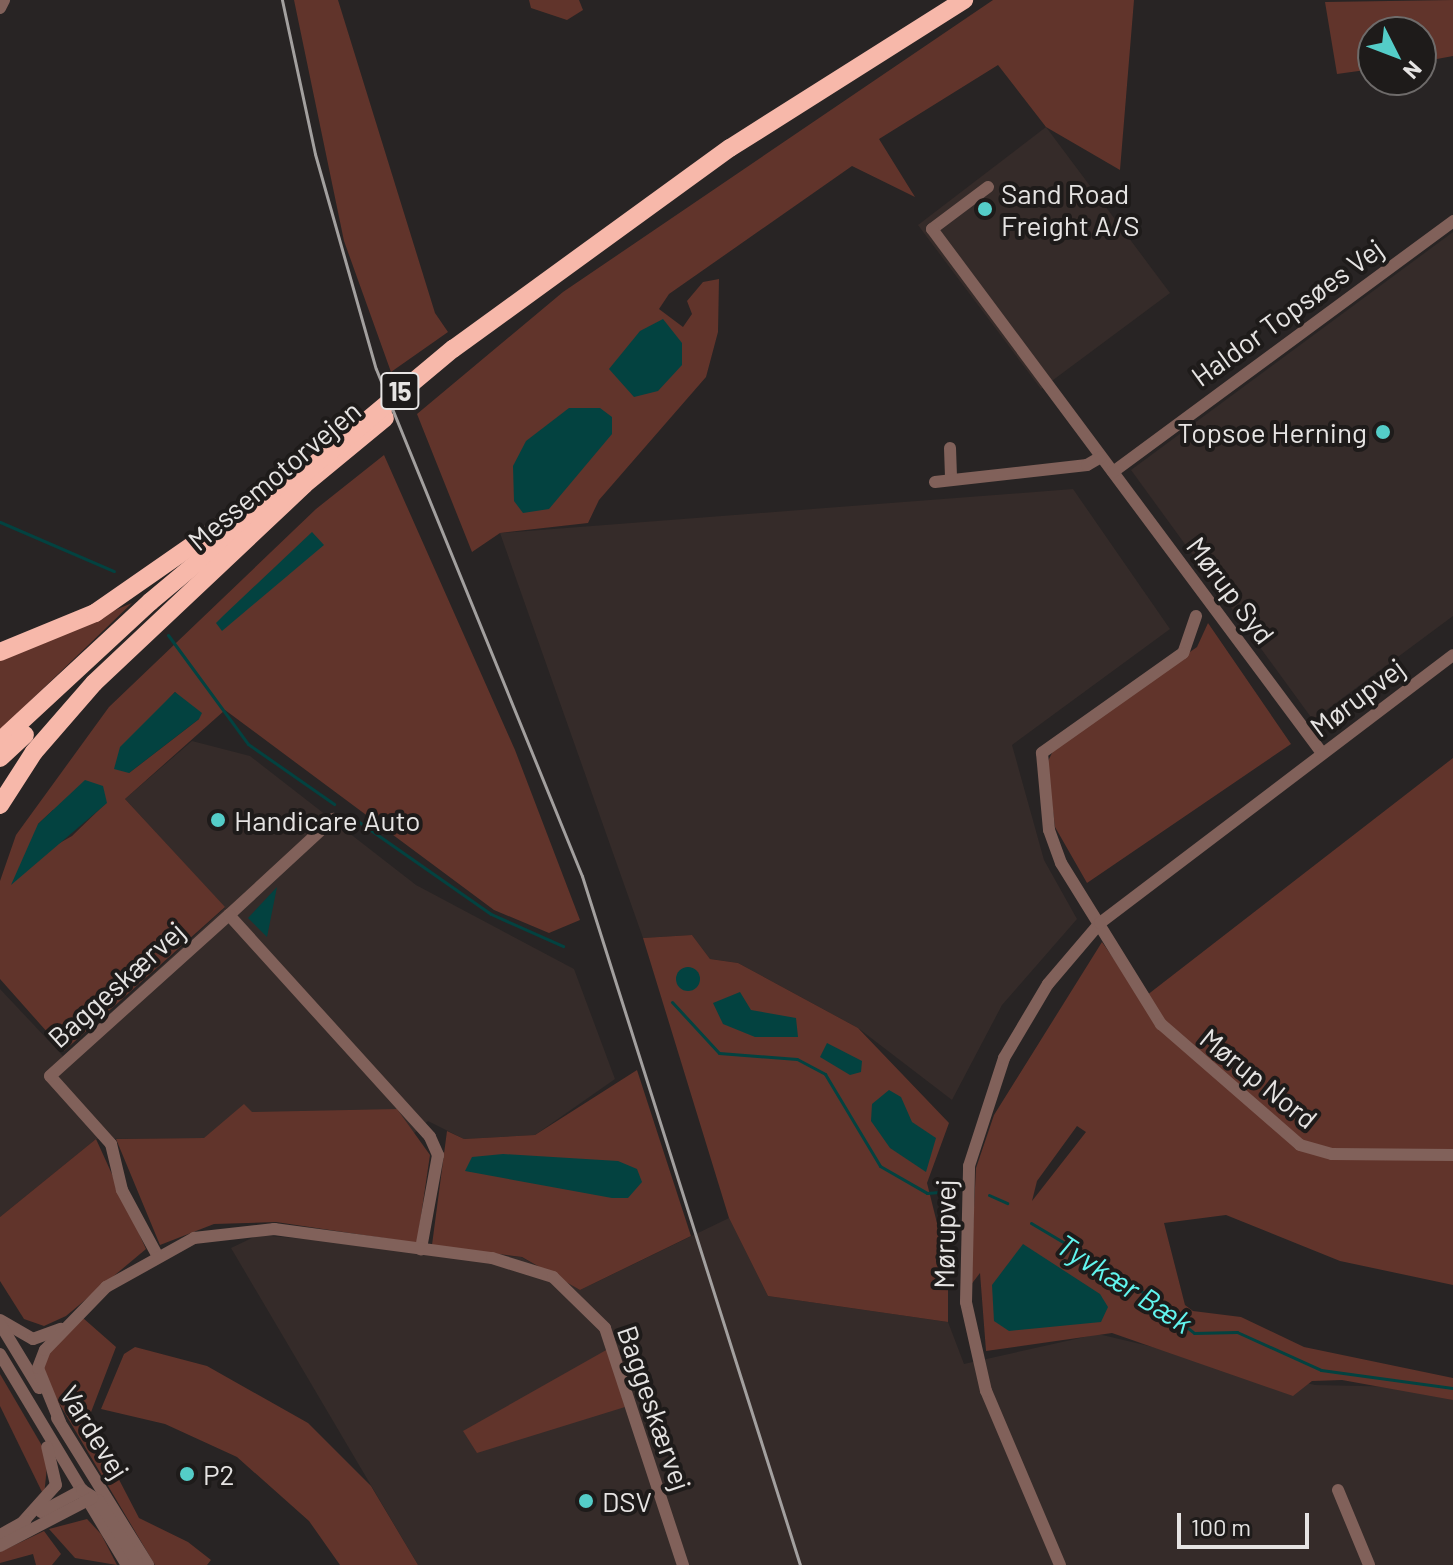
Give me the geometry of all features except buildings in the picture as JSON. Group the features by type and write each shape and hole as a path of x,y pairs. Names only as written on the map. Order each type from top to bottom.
{"highway":[{"name":"Messemotorvejen","path":"0,741 325,450 582,253 964,0"},
{"name":"Messemotorvejen","path":"0,758 133,631 304,485 589,258 833,84"},
{"path":"0,652 95,613 325,450"},
{"path":"0,805 63,715 304,485"}],"street":[{"path":"0,8 4,0"},
{"name":"Mørup Syd","path":"988,187 932,229 1322,753"},
{"name":"Haldor Topsøes Vej","path":"1113,472 1453,221"},
{"path":"950,448 951,480"},
{"path":"935,482 1087,465 1101,457"},
{"path":"1100,923 1049,830 1042,753 1183,653 1196,616"},
{"name":"Mørupvej","path":"1060,1565 981,1373 962,1252 980,1125 1024,1019 1100,923 1453,655"},
{"name":"Baggeskærvej","path":"156,1253 122,1190 111,1144 50,1076 333,819"},
{"path":"229,915 430,1137 438,1155 421,1249"},
{"name":"Mørup Nord","path":"1100,923 1180,1045 1300,1145 1332,1154 1453,1155"},
{"name":"Baggeskærvej","path":"60,1422 38,1368 67,1326 156,1253 194,1238 274,1229 523,1265 580,1297 616,1354 683,1565"},
{"name":"Baggeskærvej","path":"0,1322 33,1339 67,1326"},
{"name":"Vardevej","path":"0,1322 148,1565"},
{"path":"1,1355 56,1471 49,1497 21,1524"},
{"name":"Vardevej","path":"1,1355 127,1565"},
{"path":"0,1546 88,1497 99,1484"},
{"path":"1338,1490 1369,1565"},
{"path":"0,1535 88,1497"},
{"path":"88,1497 139,1565"}],"shaded area":[{"path":"294,0 338,0 435,313 448,332 391,372 344,241"},
{"path":"529,0 579,0 583,10 567,20 531,8"},
{"path":"993,0 1134,0 1120,170 1046,127 998,65 879,139 915,197 852,166 669,294 659,309 683,327 692,314 687,301 703,282 719,279 718,332 706,377 599,500 588,523 500,533 472,552 417,414 563,292"},
{"path":"1453,0 1453,56 1437,59 1437,16 1357,16 1357,71 1337,74 1325,2"},
{"path":"1046,127 1170,293 1041,389 918,225"},
{"path":"1453,232 1453,616 1313,720 1131,470"},
{"path":"384,455 515,750 580,920 549,933 494,910 225,710 125,799 225,907 64,1051 0,979 0,881 16,835 109,707 316,509","holes":["175,692 199,719 129,773 151,718","106,803 72,836 51,848 38,824 53,810"]},
{"path":"1073,489 1170,629 1012,745 1044,860 1077,919 1002,1005 952,1100 858,1028 738,963 710,959 692,935 643,938 500,533"},
{"path":"132,603 0,730 0,658"},
{"path":"1208,623 1291,744 1087,883 1055,827 1047,763 1055,747 1197,647"},
{"path":"192,741 250,756 416,885 574,969 615,1079 535,1135 464,1139 428,1121 411,1136 96,1139 0,1217 0,989 63,1056 225,908 125,799"},
{"path":"1453,758 1453,1285 1340,1261 1226,1215 1164,1223 1185,1305 1193,1311 1241,1317 1304,1347 1453,1378 1453,1400 1342,1380 1312,1381 1293,1396 1112,1333 986,1351 980,1273 970,1286 976,1168 994,1115 1102,942 1142,999","holes":["1077,1126 1086,1132 1032,1201 1037,1181"]},
{"path":"692,935 710,959 738,963 858,1028 949,1123 927,1183 948,1267 948,1322 768,1296 729,1218 643,938"},
{"path":"637,1070 691,1236 580,1290 522,1257 432,1245 447,1131 464,1139 535,1135"},
{"path":"244,1104 252,1112 397,1109 430,1155 417,1243 276,1222 214,1224 160,1245 116,1139 204,1138"},
{"path":"96,1139 146,1249 66,1316 44,1326 24,1319 0,1281 0,1217"},
{"path":"729,1218 768,1296 948,1322 964,1364 1098,1334 1315,1385 1453,1388 1453,1565 418,1565 231,1248 258,1235 521,1257 580,1290"},
{"path":"83,1318 116,1347 88,1420 139,1518 188,1542 211,1560 207,1565 155,1565 44,1378 43,1359"},
{"path":"135,1347 207,1366 308,1423 371,1486 418,1565 340,1565 309,1521 237,1457 165,1424 101,1409 124,1354"},
{"path":"608,1349 625,1407 477,1453 463,1431"},
{"path":"0,1374 48,1456 44,1496 0,1406"},
{"path":"87,1519 101,1534 117,1565 75,1558 49,1529"},
{"path":"44,1531 61,1554 52,1565 36,1565 33,1554 0,1563 0,1552"}],"water":[{"path":"663,319 682,343 682,365 658,391 634,397 609,369 640,331"},
{"path":"569,408 600,408 612,417 612,434 549,509 523,513 514,501 513,466 526,441"},
{"path":"312,532 324,545 222,631 216,623"},
{"path":"175,692 202,713 199,719 129,773 114,769 120,747"},
{"path":"85,780 103,786 107,803 11,885 38,824"},
{"path":"277,887 267,937 248,918"},
{"path":"688,967 697,970 700,979 697,988 688,991 679,988 676,979 679,970"},
{"path":"740,992 751,1010 796,1018 798,1037 755,1037 723,1024 713,1003"},
{"path":"827,1043 862,1061 861,1072 850,1075 820,1057"},
{"path":"889,1090 901,1097 912,1122 936,1138 926,1172 890,1148 871,1121 872,1104"},
{"path":"503,1154 618,1161 637,1169 642,1182 628,1198 612,1198 465,1171 472,1157"},
{"path":"1023,1244 1100,1294 1108,1307 1101,1322 1009,1331 994,1321 992,1285"}],"waterway":[{"name":"Tyvkær Bæk","path":"0,522 114,571"},
{"name":"Tyvkær Bæk","path":"168,635 248,744 334,804"},
{"name":"Tyvkær Bæk","path":"349,815 491,914 563,946"},
{"name":"Tyvkær Bæk","path":"672,1002 719,1053 797,1059 825,1074 880,1166 927,1193 939,1192"},
{"name":"Tyvkær Bæk","path":"989,1195 1007,1203"},
{"name":"Tyvkær Bæk","path":"1031,1223 1127,1280 1194,1333 1237,1332 1321,1370 1453,1388"}],"railway":[{"path":"282,0 315,154 376,369 582,876 800,1565"}],"place":[{"name":"Sand Road Freight A/S","path":"985,209"},
{"name":"Topsoe Herning","path":"1383,432"},
{"name":"Handicare Auto","path":"218,820"},
{"name":"P2","path":"187,1474"},
{"name":"DSV","path":"586,1501"}]}
